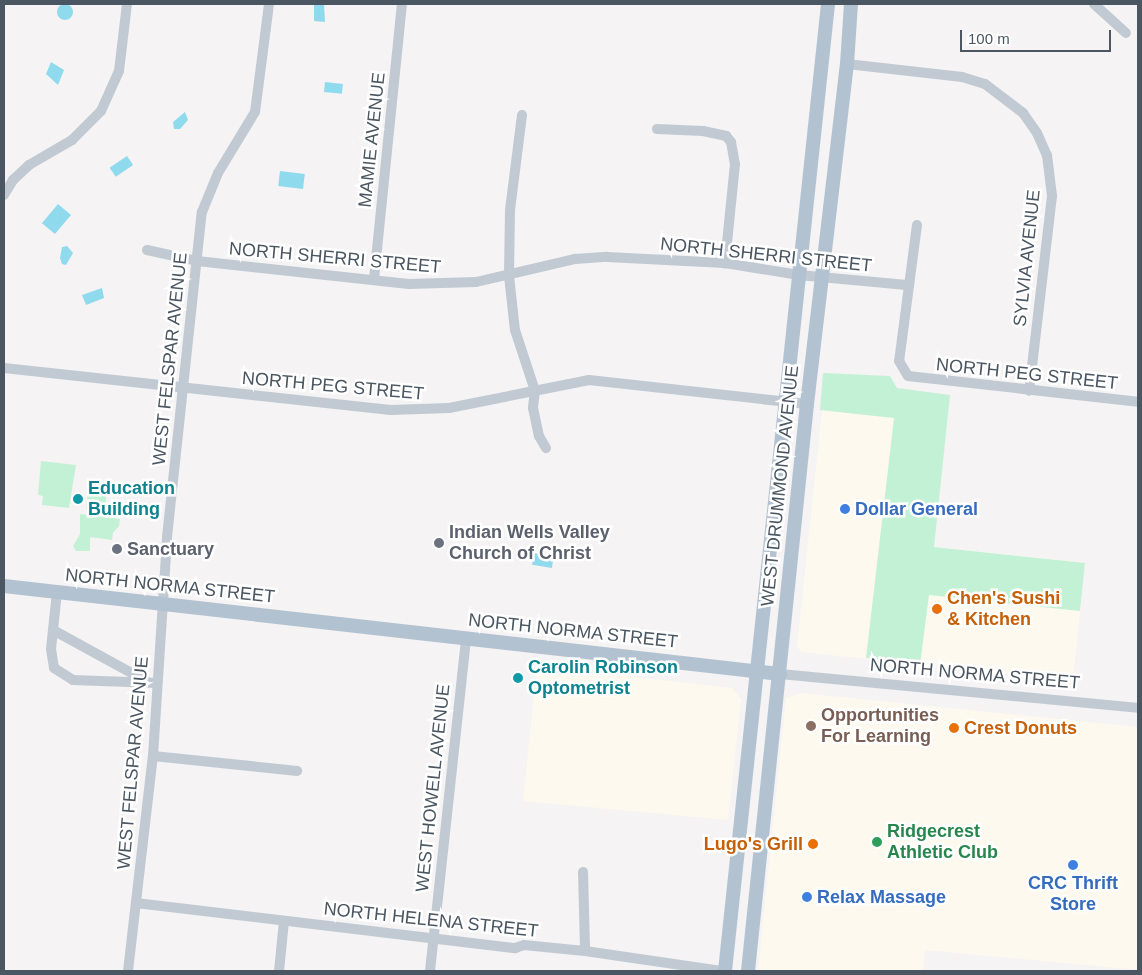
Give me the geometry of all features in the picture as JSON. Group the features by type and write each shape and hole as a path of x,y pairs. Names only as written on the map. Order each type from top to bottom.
{"main road":[{"name":"WEST DRUMMOND AVENUE","path":"724,971 787,402 828,4"},
{"name":"WEST DRUMMOND AVENUE","path":"748,971 807,404 847,64 851,4"},
{"name":"NORTH NORMA STREET","path":"4,586 780,674"},
{"path":"743,805 765,808"}],"street":[{"path":"4,195 12,180 29,165 72,140 101,111 119,71 127,4"},
{"name":"WEST FELSPAR AVENUE","path":"128,971 153,756 153,683 164,604 167,537 202,212 211,186 255,112 269,4"},
{"name":"MAMIE AVENUE","path":"374,279 402,4"},
{"path":"1094,4 1126,33"},
{"name":"SYLVIA AVENUE","path":"847,64 962,77 985,84 1023,113 1037,133 1047,155 1052,196 1029,391"},
{"path":"522,115 510,210 509,276 515,330 535,391 533,408 539,436 546,448"},
{"path":"657,129 703,131 726,136 731,142 735,164 725,263"},
{"path":"907,285 917,225"},
{"name":"NORTH SHERRI STREET","path":"147,250 197,261 442,285 509,276 583,259 725,263 799,275 907,285"},
{"name":"NORTH PEG STREET","path":"907,285 899,361 904,373 912,377 1138,402"},
{"name":"NORTH PEG STREET","path":"4,368 358,407 429,411 535,391 603,381 807,404"},
{"path":"57,592 52,661 66,677 153,683"},
{"path":"53,630 153,683"},
{"name":"WEST HOWELL AVENUE","path":"430,971 466,638"},
{"name":"NORTH NORMA STREET","path":"780,674 1138,708"},
{"path":"153,756 297,771"},
{"path":"583,872 584,951"},
{"name":"NORTH HELENA STREET","path":"136,903 515,948 524,945 584,951 724,971"},
{"path":"279,971 284,922"}],"shaded area":[{"path":"822,410 894,418 881,541 1085,563 1073,681 801,652 797,646"},
{"path":"537,666 732,688 741,699 728,820 523,801"},
{"path":"801,693 1138,727 1138,970 925,950 923,971 758,971 786,698"}],"green space":[{"path":"823,373 890,376 897,388 950,395 934,547 1085,563 1080,611 929,595 920,665 866,658 894,418 820,410"},
{"path":"41,461 76,465 69,508 42,505 43,496 38,495"},
{"path":"88,489 107,491 105,511 86,509"},
{"path":"80,514 120,519 119,526 113,533 112,540 90,537 90,551 76,551 73,546 80,534"}],"water":[{"path":"65,4 71,6 73,12 71,18 65,20 59,18 57,12 59,6"},
{"path":"314,4 324,4 325,22 314,21"},
{"path":"51,62 64,70 58,85 46,74"},
{"path":"325,82 343,84 342,94 324,92"},
{"path":"185,112 188,120 180,129 174,129 173,122"},
{"path":"127,156 133,165 116,177 110,168"},
{"path":"280,171 305,174 303,189 278,186"},
{"path":"58,204 71,215 55,234 42,223"},
{"path":"67,246 73,253 66,265 62,264 60,258 62,247"},
{"path":"102,288 104,298 86,305 82,295"},
{"path":"534,553 554,556 552,568 532,565"}],"place":[{"name":"Education Building","path":"78,499"},
{"name":"Dollar General","path":"845,509"},
{"name":"Indian Wells Valley Church of Christ","path":"439,543"},
{"name":"Sanctuary","path":"117,549"},
{"name":"Chen's Sushi & Kitchen","path":"937,609"},
{"name":"Carolin Robinson Optometrist","path":"518,678"},
{"name":"Opportunities For Learning","path":"811,726"},
{"name":"Crest Donuts","path":"954,728"},
{"name":"Ridgecrest Athletic Club","path":"877,842"},
{"name":"Lugo's Grill","path":"813,844"},
{"name":"CRC Thrift Store","path":"1073,865"},
{"name":"Relax Massage","path":"807,897"}]}
